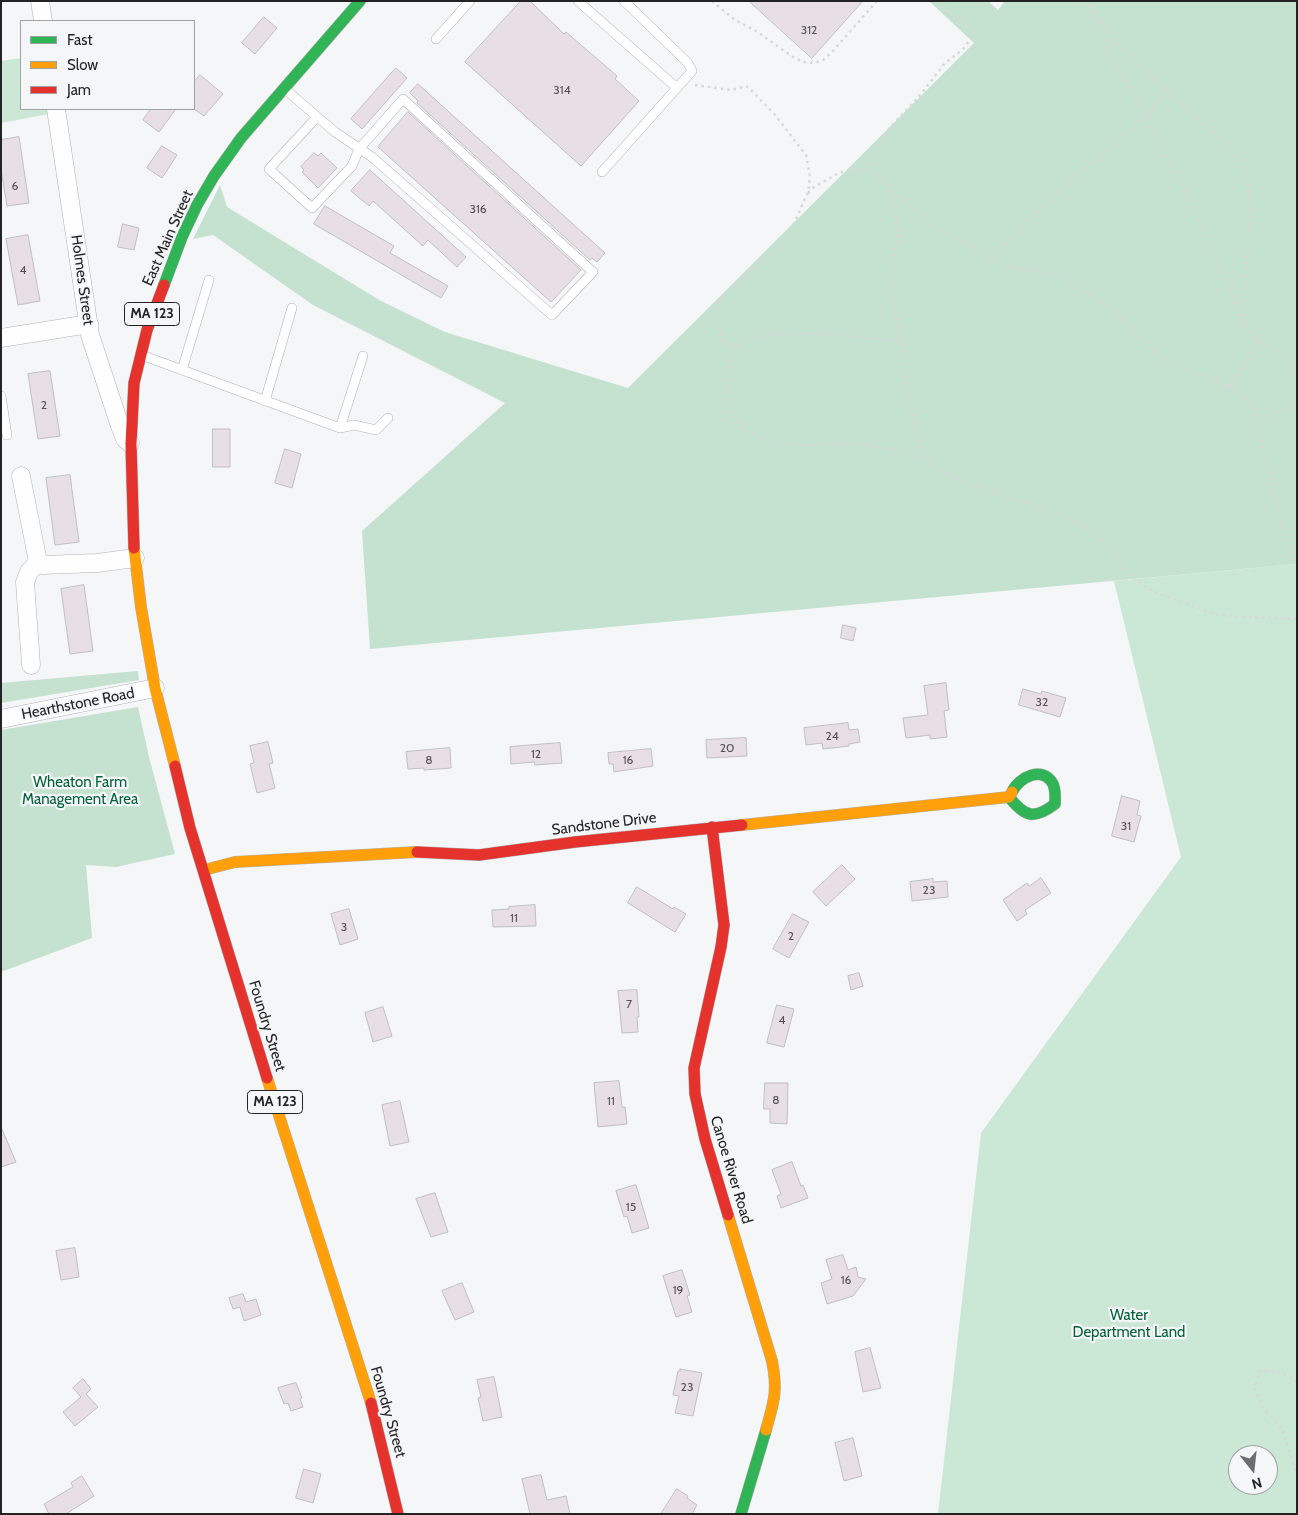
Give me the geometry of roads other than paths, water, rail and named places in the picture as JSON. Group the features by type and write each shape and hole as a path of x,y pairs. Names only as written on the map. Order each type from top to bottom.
{"main road":[{"name":"East Main Street","path":"155,688 141,607 135,558 131,444 134,383 156,303 182,237 197,205 214,176 241,138 360,1"},
{"name":"Foundry Street","path":"155,688 190,828 262,1063 375,1415 398,1514"},
{"name":"Sandstone Drive","path":"204,870 235,862 410,852 479,855 712,827 1009,797"},
{"name":"Canoe River Road","path":"712,827 724,924 721,946 694,1068 695,1094 703,1132 770,1351 776,1381 775,1398 741,1514"}],"street":[{"path":"40,1 43,20"},
{"name":"Holmes Street","path":"56,110 90,335 125,439 131,444"},
{"path":"1,338 89,324"},
{"path":"21,476 38,562 42,565 97,563 135,558"},
{"path":"31,665 25,582 29,572 38,562"},
{"name":"Hearthstone Road","path":"1,719 155,688"}],"lane":[{"path":"436,40 470,1"},
{"path":"578,1 677,88"},
{"path":"602,172 692,70 691,66 624,1"},
{"path":"284,88 335,132 359,149 372,157 552,315 593,272 403,99 359,149 352,166 312,208 269,169 317,117"},
{"path":"182,370 209,280"},
{"path":"265,401 292,308"},
{"path":"141,355 340,428 354,425 376,430 388,418"},
{"path":"340,428 364,356"},
{"path":"1,396 8,435"}],"park label":[{"name":"Wheaton Farm Management Area","path":"80,792"},
{"name":"Water Department Land","path":"1129,1324"}]}
